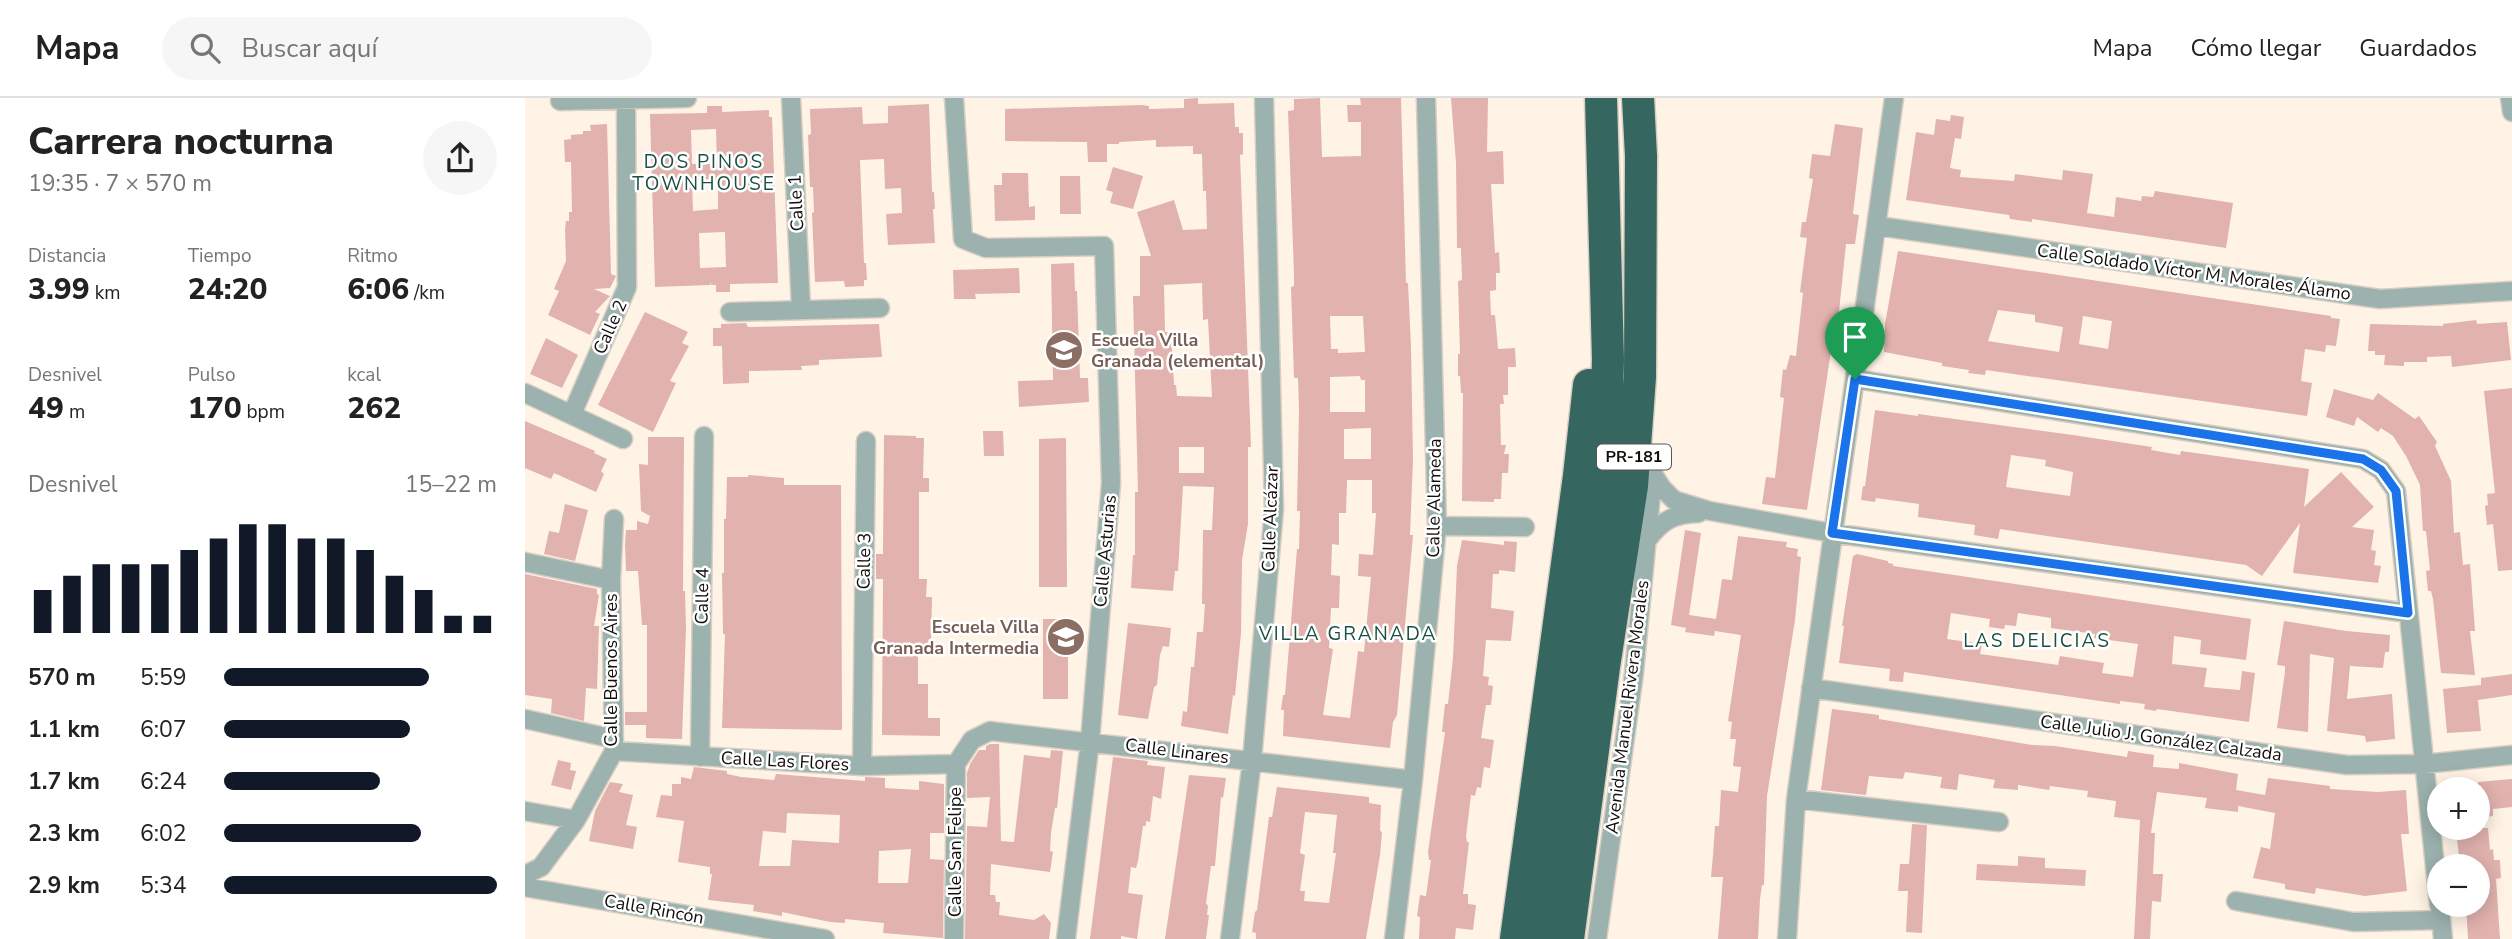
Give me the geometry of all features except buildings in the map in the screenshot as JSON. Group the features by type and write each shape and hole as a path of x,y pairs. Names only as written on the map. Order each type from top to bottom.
{"highway":[{"name":"PR-181","path":"1568,939 1581,754 1584,662 1605,483 1608,359 1601,98"},
{"name":"PR-181","path":"1544,939 1632,486 1640,377 1639,98"},
{"path":"1641,156 1653,258 1656,350 1653,474"},
{"path":"1516,939 1577,490 1605,255"}],"street":[{"path":"560,101 687,98"},
{"name":"Calle 1","path":"791,98 801,308"},
{"name":"Calle Asturias","path":"954,98 963,239 986,248 1104,246 1111,483 1090,741 1066,939"},
{"name":"Calle Alcázar","path":"1230,939 1252,760 1274,509 1264,98"},
{"name":"Calle Alameda","path":"1394,939 1413,779 1437,526 1426,98"},
{"path":"1787,939 1796,799 1894,98"},
{"path":"2510,98 2512,112"},
{"name":"Calle 2","path":"572,414 627,286 626,100"},
{"name":"Calle Soldado Víctor M. Morales Álamo","path":"1878,226 2380,299 2512,291"},
{"path":"730,312 801,308 880,308"},
{"path":"1855,379 2363,459 2381,470 2396,491 2434,854"},
{"path":"525,393 623,439"},
{"name":"Calle 4","path":"700,757 703,436"},
{"name":"Calle 3","path":"862,766 866,441"},
{"path":"1653,474 1674,500 1710,511 1832,533 2408,613"},
{"name":"Avenida Manuel Rivera Morales","path":"1597,939 1634,673 1653,474"},
{"path":"1648,539 1657,527 1672,516 1710,511"},
{"name":"Calle Buenos Aires","path":"525,874 541,867 576,820 614,745 611,580 614,519"},
{"path":"1437,526 1525,527"},
{"path":"525,562 611,580"},
{"name":"Calle Julio J. González Calzada","path":"1811,688 2347,765 2424,764 2512,755"},
{"name":"Calle Las Flores","path":"525,719 614,745 700,757 862,766 956,765"},
{"name":"Calle Linares","path":"956,765 972,740 990,731 1413,779"},
{"name":"Calle San Felipe","path":"954,939 956,765"},
{"path":"1796,799 2000,822"},
{"path":"525,811 576,820"},
{"name":"Calle Rincón","path":"525,887 825,939"},
{"path":"2236,901 2354,922 2427,912"},
{"path":"2440,917 2442,939"}],"place":[{"name":"Escuela Villa Granada (elemental)","path":"1064,350"},
{"name":"Escuela Villa Granada Intermedia","path":"1066,637"}],"district":[{"name":"DOS PINOS TOWNHOUSE","path":"704,173"},
{"name":"VILLA GRANADA","path":"1348,634"},
{"name":"LAS DELICIAS","path":"2037,641"}],"route":[{"path":"1855,379 2363,459 2381,470 2396,491 2408,613 1832,533 1855,379"}]}
